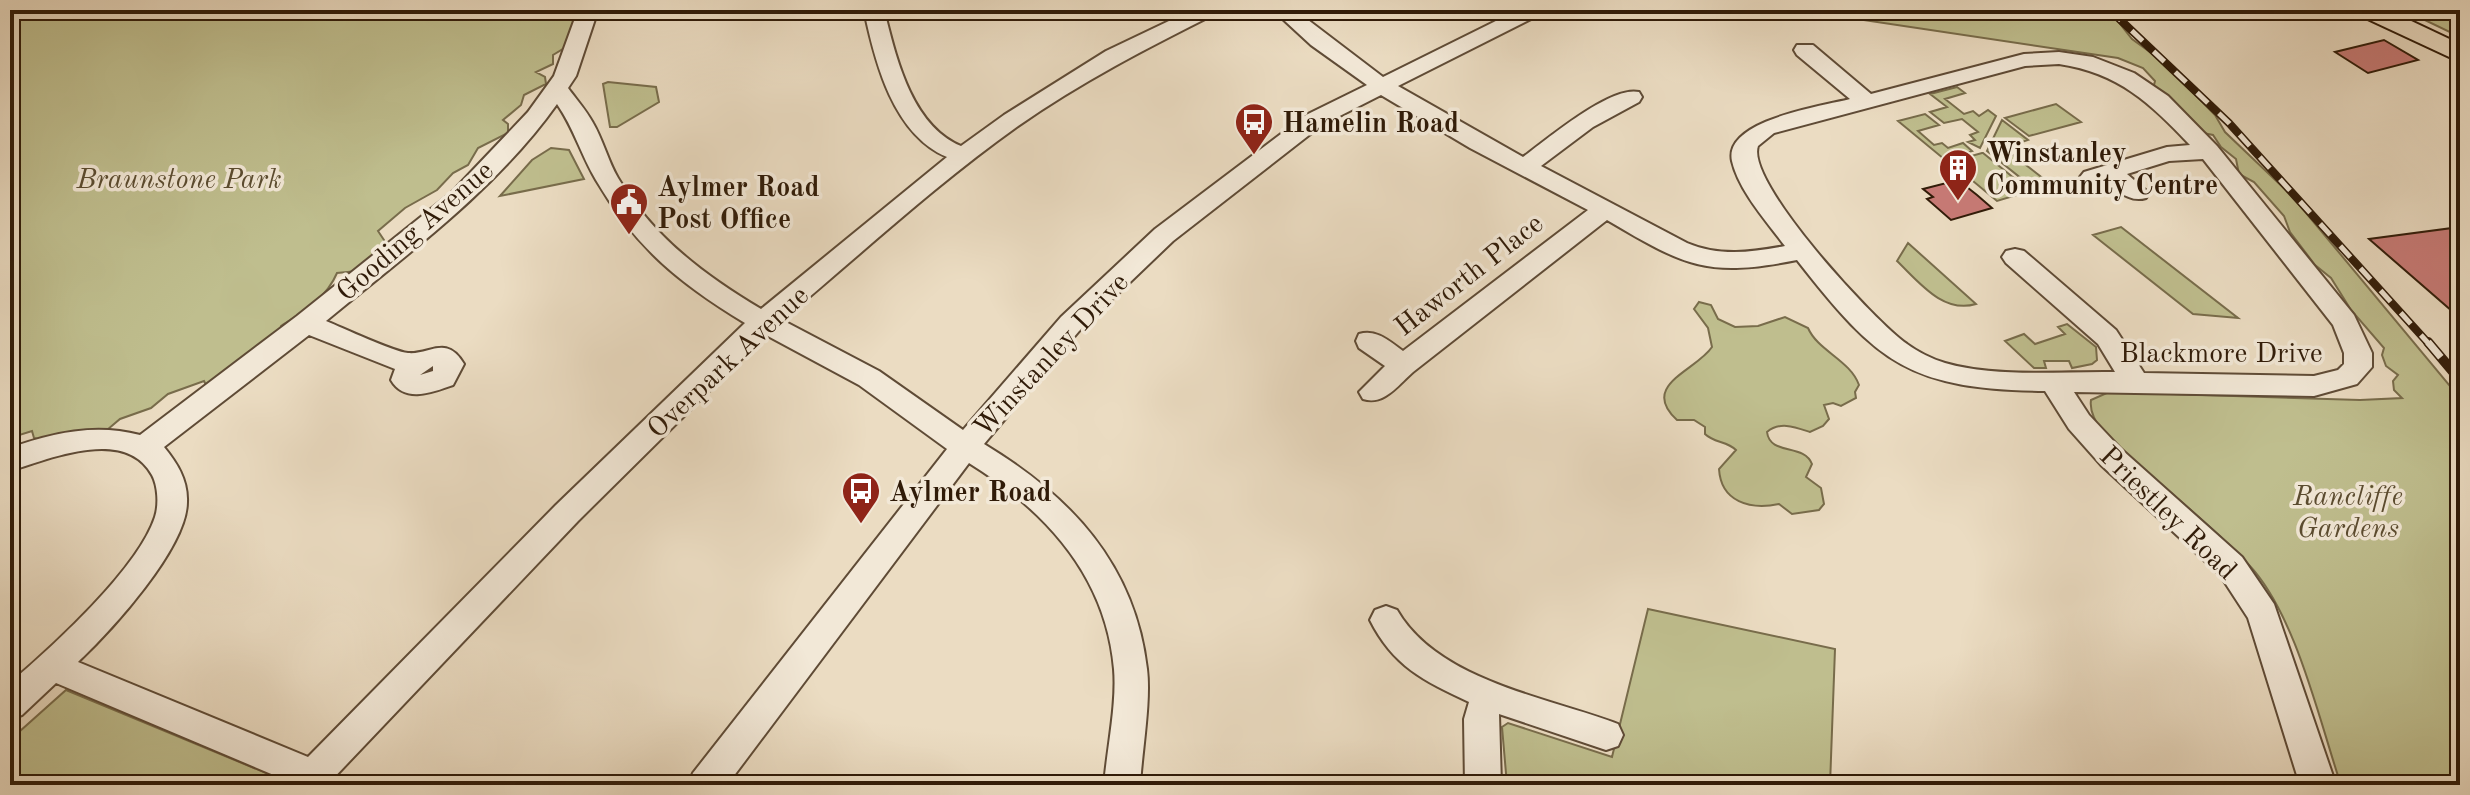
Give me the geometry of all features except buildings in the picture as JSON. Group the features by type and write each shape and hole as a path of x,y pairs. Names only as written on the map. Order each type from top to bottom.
{"main road":[{"path":"2368,10 2460,54"}],"street":[{"name":"Gooding Avenue","path":"145,446 306,323 461,197 536,117 557,88 565,76 588,10"},
{"path":"874,10 893,76 913,111 936,143 963,156"},
{"name":"Overpark Avenue","path":"309,780 567,513 763,322 963,156 1012,120 1114,56 1208,10"},
{"path":"1283,10 1312,37 1380,86 1524,167 1700,258 1733,262 1805,250"},
{"name":"Winstanley Drive","path":"706,785 965,447 1070,324 1164,235 1314,120 1534,10"},
{"name":"Blackmore Drive","path":"2059,58 2093,63 2126,78 2160,101 2209,151 2345,322 2358,353 2358,367 2347,377 2314,386 1967,378 1920,365 1894,349 1877,333 1805,250 1749,175 1743,159 1753,136 1766,128 1866,101 2024,60 2059,58"},
{"path":"1804,59 1866,101"},
{"path":"557,88 581,122 606,178 633,218 672,261 703,286 763,322 869,378 965,447 1013,476 1079,538 1105,579 1122,623 1131,671 1122,785"},
{"path":"1524,167 1585,122 1631,97"},
{"path":"2137,193 2100,174 2167,154 2209,151"},
{"name":"Haworth Place","path":"1369,341 1403,365 1605,209"},
{"path":"2015,257 2107,337 2136,383"},
{"name":"Gooding Avenue","path":"306,323 411,365"},
{"path":"1373,392 1403,365"},
{"name":"Priestley Road","path":"2053,381 2079,422 2111,457 2231,566 2263,614 2318,785"},
{"path":"10,460 76,441 109,438 145,446 162,462 173,486 170,520 140,572 53,667 10,704"},
{"path":"1386,620 1390,636 1442,673 1488,695 1606,735"},
{"path":"53,667 309,780"},
{"path":"1483,785 1481,719 1488,695"}],"green space":[{"name":"Braunstone Park","path":"10,10 563,10 576,19 566,47 553,55 553,64 536,72 545,77 546,84 524,95 521,105 503,120 508,124 508,133 478,148 468,165 453,173 437,190 405,208 378,231 384,240 384,251 358,271 337,273 327,290 313,304 281,326 280,332 206,385 204,381 168,394 151,408 120,419 107,430 83,441 63,445 34,438 32,431 10,438"},
{"name":"Rancliffe Gardens","path":"1797,10 2109,10 2132,39 2161,60 2215,115 2225,132 2292,196 2460,398 2460,785 2341,785 2293,639 2266,586 2224,540 2109,439 2091,410 2091,400 2109,392 2360,400 2402,398 2394,390 2393,381 2398,375 2386,366 2382,355 2384,348 2351,310 2331,278 2315,265 2290,232 2284,216 2254,182 2239,174 2236,159 2221,147 2213,135 2203,133 2153,89 2155,81 2143,68 2118,58"},
{"path":"2404,10 2460,10 2460,37"},
{"path":"603,84 656,87 659,102 617,127 610,127"},
{"path":"1957,87 1965,93 1945,99 1964,114 1973,111 1979,116 1988,110 1996,116 1980,148 1968,142 1975,140 1970,135 1978,132 1962,119 1944,123 1930,112 1947,107 1930,94"},
{"path":"2056,104 2081,122 2029,136 2005,118"},
{"path":"1925,114 1939,125 1918,131 1934,145 1942,143 1948,148 1963,143 1972,151 1944,159 1898,121"},
{"path":"2002,120 2028,140 2004,148 2053,186 2037,191 1987,151"},
{"path":"551,148 569,150 584,179 500,196 532,160"},
{"path":"1983,153 2030,191 1997,201 1950,162"},
{"path":"2121,227 2238,318 2193,314 2093,235"},
{"path":"1908,243 1976,304 1953,304 1923,286 1897,261"},
{"path":"1699,302 1711,305 1718,319 1735,327 1758,326 1785,317 1808,328 1819,343 1855,376 1859,385 1856,398 1841,406 1833,403 1824,405 1829,419 1823,426 1810,432 1782,426 1767,432 1774,444 1802,454 1812,464 1806,477 1821,488 1824,504 1819,510 1792,514 1779,504 1758,506 1731,496 1721,480 1719,469 1736,450 1709,437 1705,434 1705,427 1694,420 1677,420 1667,408 1664,397 1667,388 1712,347 1708,328 1694,309"},
{"path":"2067,324 2096,347 2097,360 2092,364 2072,368 2069,361 2044,361 2046,368 2034,368 2005,341 2024,334 2035,344 2065,334 2058,327"},
{"path":"1648,609 1835,649 1830,785 1507,785 1502,727 1508,723 1612,757"},
{"path":"66,690 278,778 271,785 41,785 10,772 10,740"}],"railway":[{"path":"2110,10 2229,123 2429,344"},
{"path":"2428,342 2460,380"}],"place":[{"name":"Hamelin Road","path":"1254,156"},
{"name":"Winstanley Community Centre","path":"1958,202"},
{"name":"Aylmer Road Post Office","path":"629,236"},
{"name":"Aylmer Road","path":"861,525"}]}
